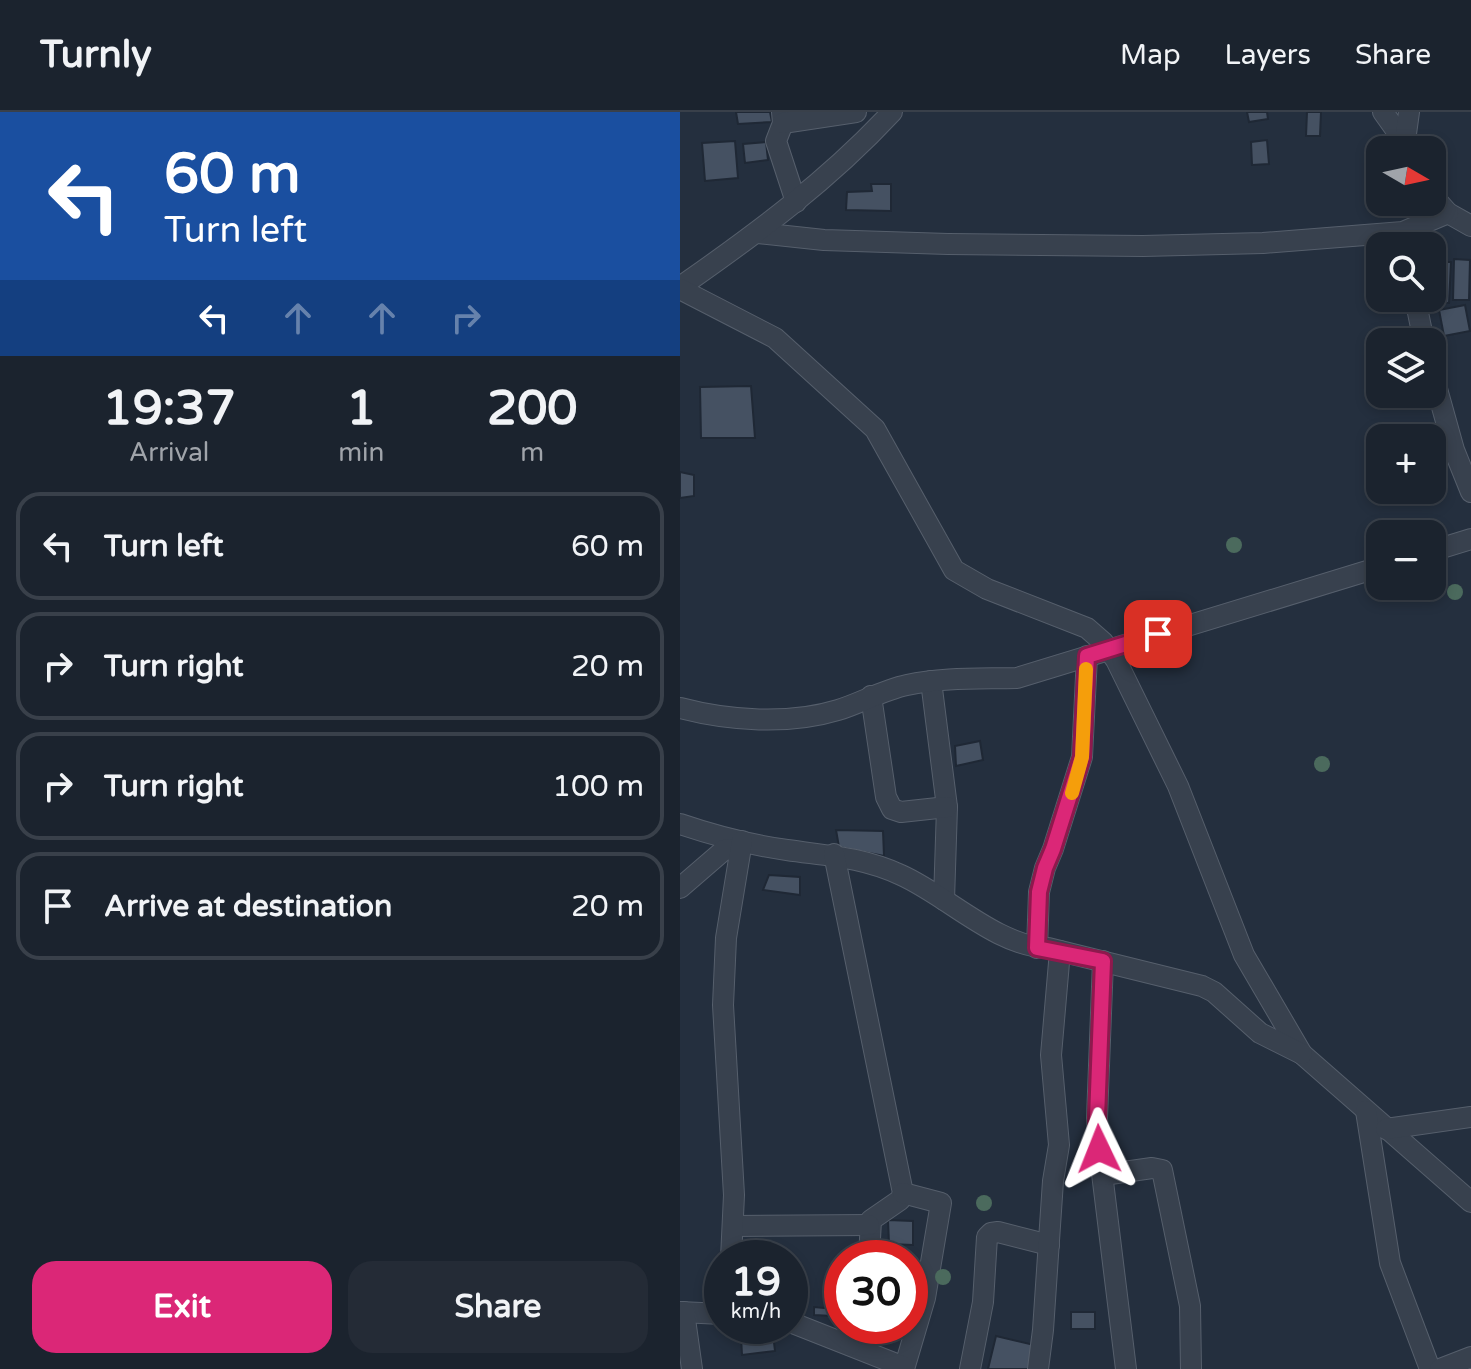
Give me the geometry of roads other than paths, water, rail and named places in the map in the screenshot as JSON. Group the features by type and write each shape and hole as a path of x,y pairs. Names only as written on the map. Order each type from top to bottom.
{"street":[{"path":"796,202 776,141 782,118 856,112"},
{"path":"892,112 864,143 796,202 680,288 775,338 875,429 954,570 987,589 1087,628 1108,649 1178,786 1244,955 1302,1054"},
{"path":"1383,112 1400,136"},
{"path":"1408,136 1409,112"},
{"path":"1446,211 1471,226"},
{"path":"1416,232 1448,213"},
{"path":"758,233 839,241 1143,246 1366,240"},
{"path":"1442,408 1454,450 1471,492"},
{"path":"1446,547 1471,539"},
{"path":"680,708 735,718 771,719 838,710 905,685 1017,678 1366,571"},
{"path":"1037,948 1039,892 1082,757 1087,656"},
{"path":"931,681 947,807 944,900"},
{"path":"871,696 886,797 892,809 901,812 947,807"},
{"path":"680,824 741,845 834,854 870,862 903,876 1024,946 1060,951 1202,986 1214,992 1260,1033 1302,1054 1471,1202"},
{"path":"680,888 724,850 741,845"},
{"path":"732,1240 734,1195 723,1005 726,938 741,845"},
{"path":"834,854 903,1193 894,1205 873,1216 869,1225 869,1240"},
{"path":"1038,1369 1053,1181 1059,1145 1051,1055 1060,951"},
{"path":"1103,961 1097,1118 1126,1369"},
{"path":"1366,1111 1390,1263 1430,1369"},
{"path":"1386,1129 1471,1117"},
{"path":"1103,1175 1152,1168 1162,1170 1190,1306 1191,1369"},
{"path":"808,1329 904,1368 925,1298 941,1203 903,1193"},
{"path":"733,1226 869,1225"},
{"path":"970,1369 983,1302 987,1237 998,1232 1049,1245"},
{"path":"692,1369 682,1312 704,1313"},
{"path":"1440,1369 1471,1357"}]}
